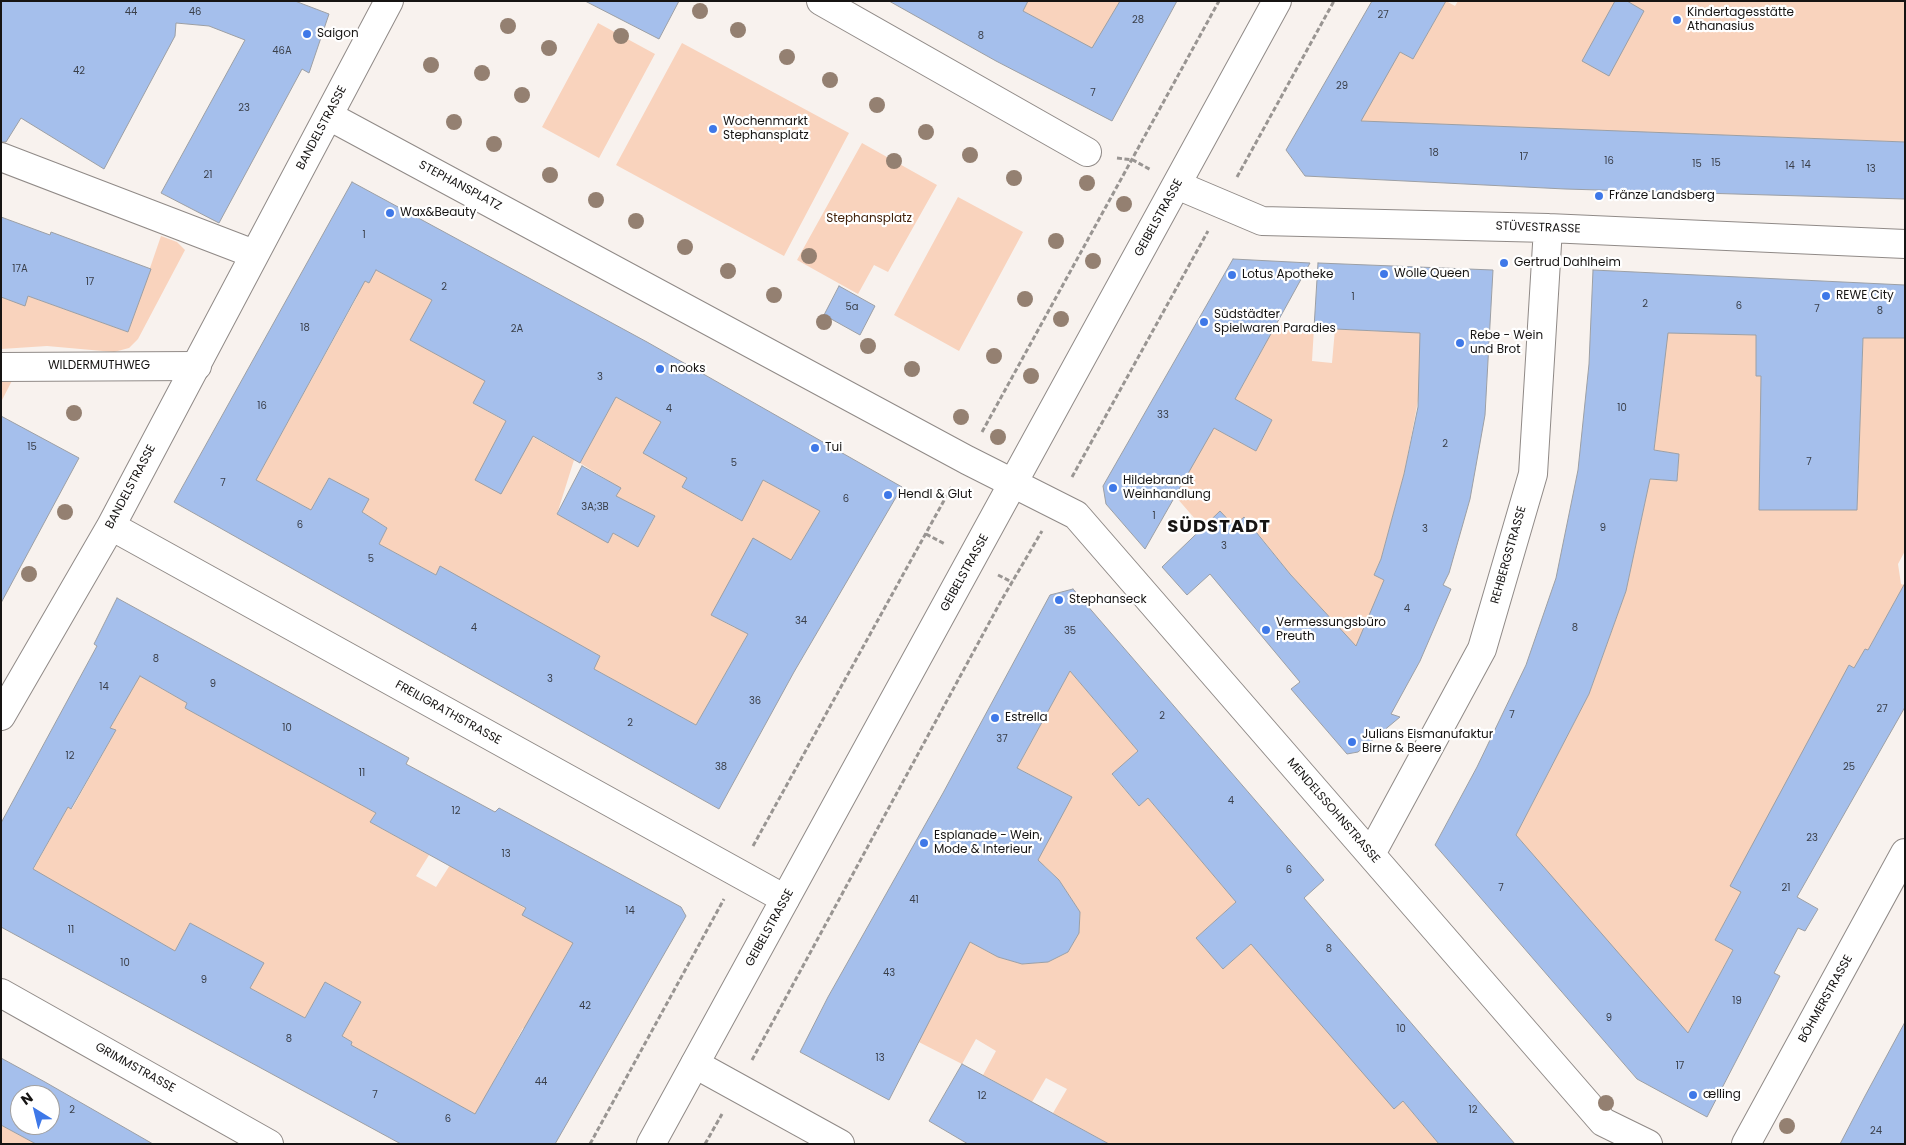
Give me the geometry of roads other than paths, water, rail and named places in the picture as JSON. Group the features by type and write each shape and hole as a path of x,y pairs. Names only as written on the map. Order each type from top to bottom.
{"street":[{"name":"BANDELSTRASSE","path":"1,716 110,526 197,366 254,254 389,1"},
{"path":"822,1 1087,152"},
{"name":"GEIBELSTRASSE","path":"651,1144 1178,185 1277,1"},
{"name":"STEPHANSPLATZ","path":"329,116 1013,484"},
{"path":"1,157 254,254"},
{"name":"STÜVESTRASSE","path":"1178,185 1262,221 1548,228 1905,244"},
{"name":"REHBERGSTRASSE","path":"1370,854 1482,649 1533,474 1548,228"},
{"name":"WILDERMUTHWEG","path":"1,367 197,366"},
{"name":"MENDELSSOHNSTRASSE","path":"1013,484 1076,515 1604,1122 1648,1144"},
{"name":"FREILIGRATHSTRASSE","path":"110,526 785,899"},
{"name":"BÖHMERSTRASSE","path":"1746,1144 1905,853"},
{"name":"GRIMMSTRASSE","path":"1,992 269,1144"},
{"path":"695,1064 840,1144"}],"place":[{"name":"Kindertagesstätte Athanasius","path":"1677,20"},
{"name":"Saigon","path":"307,34"},
{"name":"Wochenmarkt Stephansplatz","path":"713,129"},
{"name":"Fränze Landsberg","path":"1599,196"},
{"name":"Wax&Beauty","path":"390,213"},
{"name":"Gertrud Dahlheim","path":"1504,263"},
{"name":"Wolle Queen","path":"1384,274"},
{"name":"Lotus Apotheke","path":"1232,275"},
{"name":"REWE City","path":"1826,296"},
{"name":"Südstädter Spielwaren Paradies","path":"1204,322"},
{"name":"Rebe - Wein und Brot","path":"1460,343"},
{"name":"nooks","path":"660,369"},
{"name":"Tui","path":"815,448"},
{"name":"Hildebrandt Weinhandlung","path":"1113,488"},
{"name":"Hendl & Glut","path":"888,495"},
{"name":"Stephanseck","path":"1059,600"},
{"name":"Vermessungsbüro Preuth","path":"1266,630"},
{"name":"Estrella","path":"995,718"},
{"name":"Julians Eismanufaktur Birne & Beere","path":"1352,742"},
{"name":"Esplanade - Wein, Mode & Interieur","path":"924,843"},
{"name":"ælling","path":"1693,1095"}],"district":[{"name":"SÜDSTADT","path":"1219,527"}],"park label":[{"name":"Stephansplatz","path":"869,219"}]}
